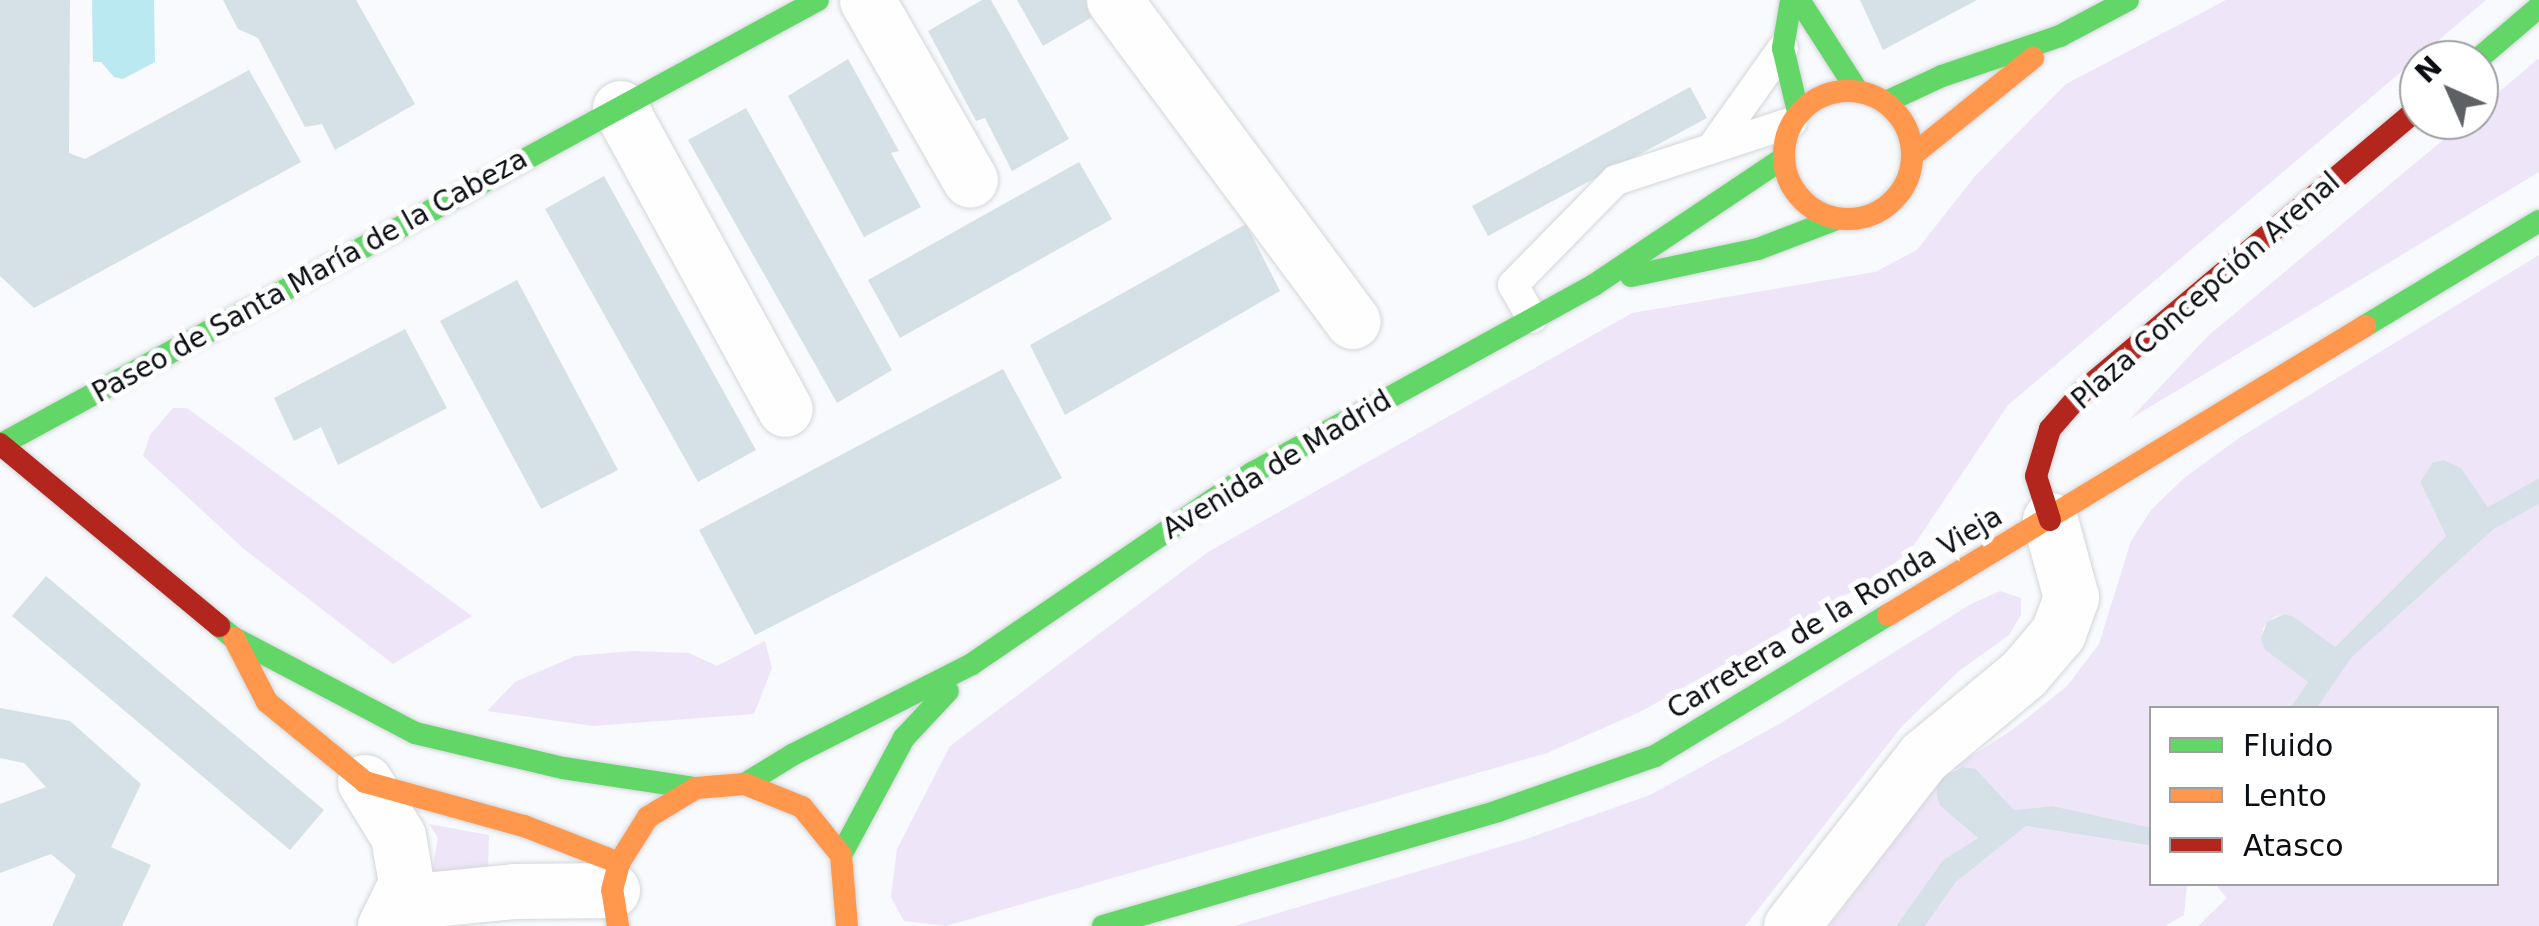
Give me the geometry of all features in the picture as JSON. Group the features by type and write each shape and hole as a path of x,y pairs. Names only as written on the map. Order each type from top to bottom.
{"main road":[{"name":"Paseo de Santa María de la Cabeza","path":"0,445 818,0"},
{"path":"1791,0 1783,48 1795,117 1782,159 1798,198 1834,220 1873,217 1904,192 1914,154 1906,124 1886,102 1857,90 1830,92 1795,117"},
{"path":"1799,0 1857,90"},
{"path":"1886,102 1942,76 2060,36 2128,0"},
{"path":"2499,41 2539,8"},
{"path":"1914,154 2060,36"},
{"name":"Plaza Concepción Arenal","path":"2050,520 2036,476 2050,429 2084,390 2399,125"},
{"name":"Avenida de Madrid","path":"745,784 794,754 972,664 1252,473 1594,286 1782,159"},
{"name":"Avenida de Madrid","path":"1594,286 1758,250 1834,220"},
{"name":"Carretera de la Ronda Vieja","path":"1103,926 1498,812 1655,756 2539,221"},
{"path":"0,445 234,638 415,733 563,768 696,788 745,784 802,807 841,855 852,924"},
{"path":"234,638 267,702 365,782 524,826 616,893 648,816 696,788"},
{"name":"Avenida de Madrid","path":"841,855 904,738 972,664"}],"street":[{"path":"866,0 970,180"},
{"path":"1114,0 1352,321"},
{"path":"620,108 785,410"},
{"name":"Plaza Concepción Arenal","path":"1791,926 1923,757 2022,674 2058,633 2072,597 2050,520"},
{"path":"365,782 398,836 406,883 385,926"},
{"path":"398,926 433,899 514,892 616,893"}],"lane":[{"path":"1714,145 1783,48"},
{"path":"1532,318 1512,285 1616,180 1795,117"}],"shaded area":[{"path":"2226,0 2486,0 2439,40 2399,40 2399,74 2008,405 1914,545 1886,572 1642,711 1547,753 946,926 904,921 891,897 897,849 950,746 1208,552 1632,313 1875,272 1917,250 1975,176 2066,84"},
{"path":"2539,58 2539,172 2130,419 2209,335 2443,140 2499,140 2499,92"},
{"path":"2539,255 2539,478 2488,507 2461,468 2444,460 2433,462 2420,482 2446,536 2335,647 2284,614 2274,617 2263,628 2265,650 2308,682 2291,706 2149,706 2149,828 2053,806 2014,810 1976,769 1951,769 2012,730 2067,686 2099,644 2131,541 2151,510 2184,478 2239,438"},
{"path":"173,408 187,408 472,616 393,664 244,549 143,456 150,435"},
{"path":"2539,504 2539,926 2198,926 2227,898 2217,886 2499,886 2499,706 2318,706 2352,657 2494,529"},
{"path":"2000,591 2021,598 2021,615 2009,635 1959,671 1903,725 1745,926 1235,926 1523,840 1650,795 1781,723 1971,604"},
{"path":"765,641 772,668 754,714 593,726 487,711 515,682 575,656 633,651 689,653 717,666"},
{"path":"1943,776 1937,785 1940,806 1978,838 1943,860 1896,926 1829,926"},
{"path":"429,824 489,835 488,868 430,881 438,838"},
{"path":"2026,826 2149,846 2149,886 2187,886 2184,915 2165,926 1925,926 1956,882"}],"water":[{"path":"92,0 154,0 155,62 123,79 114,77 101,62 93,62"}],"building":[{"path":"0,0 70,0 69,153 85,159 249,70 301,162 34,308 0,276"},
{"path":"223,0 356,0 415,104 335,150 322,124 305,127 258,38 238,29"},
{"path":"982,0 991,0 1069,139 1012,171 985,118 976,121 928,31"},
{"path":"1017,0 1087,0 1096,15 1043,46"},
{"path":"1860,0 1977,0 1883,50"},
{"path":"848,59 899,151 891,153 921,207 864,237 788,96"},
{"path":"1690,87 1707,118 1488,236 1472,206"},
{"path":"746,108 892,370 837,403 688,140"},
{"path":"1079,162 1112,219 900,338 868,280"},
{"path":"604,176 756,450 698,482 545,209"},
{"path":"1246,224 1280,291 1065,415 1030,345"},
{"path":"517,280 618,470 541,509 440,321"},
{"path":"405,329 447,408 338,465 321,427 294,441 274,398"},
{"path":"1003,369 1062,478 755,635 699,530"},
{"path":"2444,460 2461,468 2488,507 2539,478 2539,504 2494,529 2352,657 2318,706 2291,706 2308,682 2265,650 2261,639 2267,622 2284,614 2294,617 2335,647 2446,536 2420,482 2433,462"},
{"path":"46,576 324,810 290,850 12,616"},
{"path":"0,708 70,721 141,784 111,847 151,865 122,926 52,926 76,875 51,854 0,873 0,804 46,787 24,763 0,758"},
{"path":"1963,767 1976,769 2014,810 2053,806 2149,827 2149,846 2026,826 1956,882 1925,926 1896,926 1943,860 1978,838 1940,806 1937,785 1943,776"}],"traffic: fast":[{"path":"0,445 818,0"},
{"path":"1791,0 1783,48 1798,112"},
{"path":"1799,0 1857,90"},
{"path":"1886,102 1942,76 2060,36 2128,0"},
{"path":"2499,41 2539,7"},
{"path":"745,784 794,754 972,664 1252,473 1594,285 1782,159"},
{"path":"1631,276 1758,249 1834,220"},
{"path":"2365,326 2539,221"},
{"path":"1103,926 1498,811 1655,756 1888,615"},
{"path":"219,626 234,638 415,733 563,768 696,788"},
{"path":"841,855 904,738 948,691"}],"traffic: slow":[{"path":"1914,154 2033,58"},
{"path":"1848,91 1873,96 1893,110 1907,130 1912,155 1907,180 1893,200 1873,214 1848,219 1823,214 1803,200 1789,180 1784,155 1789,130 1803,110 1823,96 1848,91"},
{"path":"1888,615 2365,326"},
{"path":"234,638 267,702 365,782 524,826 619,863"},
{"path":"618,926 612,890 619,863 648,817 696,788 745,784 802,807 841,855 847,926"}],"traffic: jam":[{"path":"2050,520 2036,476 2050,429 2084,390 2399,125"},
{"path":"0,444 219,626"}]}
